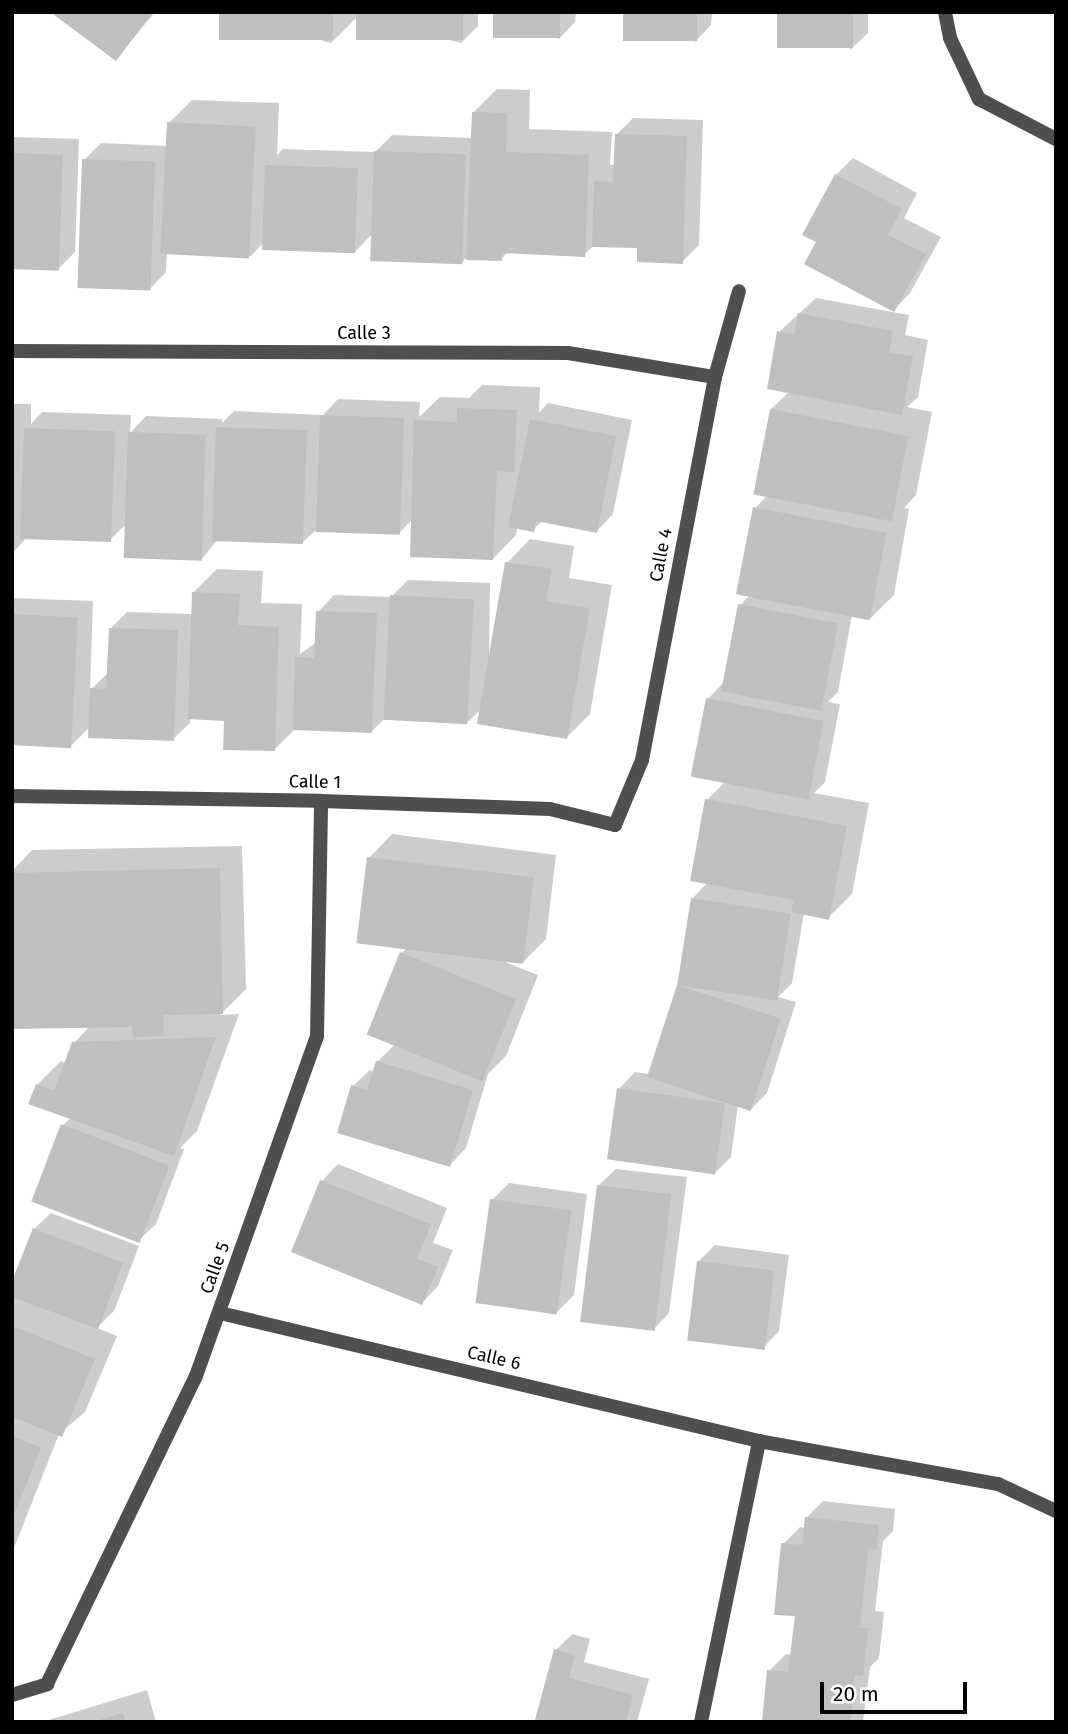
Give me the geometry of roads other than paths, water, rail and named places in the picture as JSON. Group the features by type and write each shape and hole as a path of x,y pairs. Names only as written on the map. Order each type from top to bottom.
{"street":[{"path":"945,12 950,38 979,99 1056,139"},
{"name":"Calle 4","path":"615,825 642,760 715,377 739,291"},
{"name":"Calle 3","path":"12,351 568,353 715,377"},
{"name":"Calle 1","path":"12,796 321,801 550,809 615,825"},
{"name":"Calle 5","path":"12,1695 47,1684 195,1376 220,1313 317,1036 321,801"},
{"name":"Calle 6","path":"220,1313 759,1441 998,1484 1056,1511"},
{"path":"701,1722 759,1441"}]}
